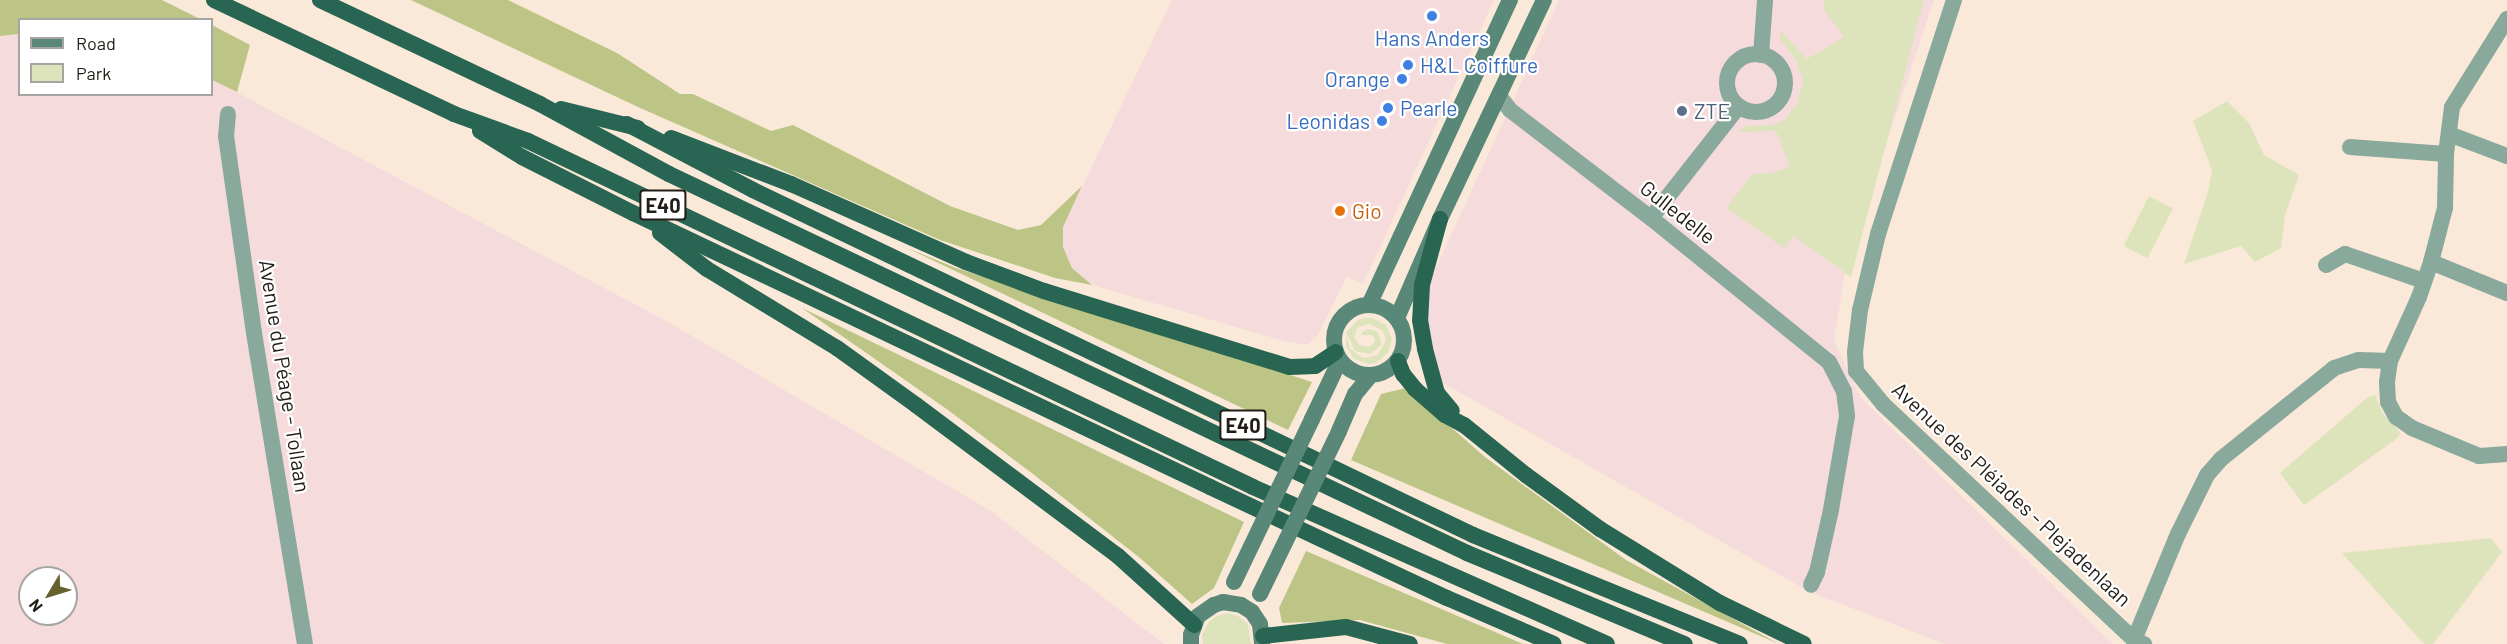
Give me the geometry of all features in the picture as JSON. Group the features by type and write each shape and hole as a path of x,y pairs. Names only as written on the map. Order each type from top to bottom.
{"highway":[{"name":"E40","path":"214,0 454,114 528,141 1253,487 1607,644"},
{"name":"E40","path":"320,0 540,104 679,179 1467,553 1685,644"},
{"name":"E40","path":"540,104 627,124 774,200 1473,535 1607,592 1740,644"},
{"name":"E40","path":"454,114 522,157 633,213 1242,502 1554,644"},
{"path":"627,124 686,143 780,180 966,262 1044,291 1290,367 1315,366 1338,356"},
{"path":"633,213 707,269 837,348 916,405 1118,556 1194,624"},
{"path":"1440,219 1422,285 1420,320 1437,393 1464,425 1526,476 1600,529 1720,603 1804,644"},
{"path":"1398,361 1403,374 1415,389 1445,415 1464,425"},
{"path":"1263,640 1346,627 1410,644"}],"main road":[{"path":"1369,305 1510,0"},
{"path":"1397,318 1440,219 1500,97 1544,0"},
{"path":"1223,602 1312,419 1338,356 1335,332 1339,321 1347,313 1369,305 1383,308 1397,318 1404,339 1398,361 1391,368 1370,376 1355,394 1252,612"},
{"path":"1338,356 1353,372 1370,376"},
{"path":"1191,644 1194,624 1205,609 1223,602 1241,605 1252,612 1260,624 1263,640"}],"street":[{"path":"1761,55 1765,0"},
{"name":"Avenue des Pléiades - Plejadenlaan","path":"1954,0 1878,234 1860,310 1856,371 1883,404 2139,642"},
{"path":"2507,19 2452,107 2446,154 2445,208 2431,262 2390,361 2386,382 2388,402 2396,417 2412,428 2479,456 2507,454"},
{"path":"1761,55 1773,60 1782,70 1785,83 1783,95 1776,104 1762,112 1746,110 1739,106 1729,93 1731,70 1744,57 1761,55"},
{"name":"Gulledelle","path":"1500,97 1510,110 1650,218 1829,362 1844,391 1847,416 1831,510 1817,572 1811,585"},
{"path":"1650,218 1739,106"},
{"name":"Avenue du Péage - Tollaan","path":"228,114 226,136 235,199 305,644"},
{"path":"2449,134 2507,156"},
{"path":"2350,147 2446,154"},
{"path":"2326,265 2345,254 2424,281"},
{"path":"2431,262 2507,293"},
{"path":"2139,642 2178,534 2207,475 2221,459 2334,368 2360,360 2390,361"}],"shaded area":[{"path":"1172,0 1494,0 1363,284 1347,277 1317,336 1307,345 1284,341 1092,285 1072,268 1063,247 1063,227"},
{"path":"1559,0 1934,0 1847,262 1834,340 1860,397 2113,644 1945,644 1810,592 1438,380 1427,333 1425,292"},
{"path":"18,34 18,96 213,96 213,80 227,87 670,323 991,511 1164,644 0,644 0,36"}],"green space":[{"path":"0,0 162,0 198,18 18,18 18,34 0,36"},
{"path":"411,0 508,0 617,53 680,94 693,94 771,131 793,125 950,206 1018,230 1041,225 1082,186 1063,227 1063,247 1072,268 1092,285 1055,278 940,240 638,107"},
{"path":"1824,0 1924,0 1851,277 1793,236 1784,248 1726,208 1752,174 1771,173 1790,167 1776,131 1738,132 1747,126 1772,125 1785,119 1798,102 1803,81 1796,60 1780,39 1780,30 1807,59 1844,37 1824,10"},
{"path":"213,26 250,45 237,92 213,80"},
{"path":"2227,101 2249,123 2264,155 2299,175 2285,215 2281,248 2255,262 2241,246 2184,264 2208,192 2212,170 2193,121"},
{"path":"2149,196 2173,208 2148,258 2124,246"},
{"path":"907,248 956,268 1312,382 1288,430"},
{"path":"802,308 1244,522 1214,588 1192,604 1140,558 1033,474 948,410"},
{"path":"1372,318 1386,325 1392,339 1388,353 1376,363 1369,364 1354,359 1346,346 1347,331 1358,320","holes":["1369,324 1383,331 1386,340 1378,355 1363,358 1350,349 1347,334 1355,351 1371,354 1382,344 1377,331 1368,329 1362,332 1362,335 1371,335 1375,338 1373,344 1368,347 1359,345 1354,336 1358,327"]},
{"path":"1406,388 1485,457 1626,560 1779,644 1351,460 1381,394"},
{"path":"2375,395 2383,414 2400,432 2399,437 2304,505 2280,473 2368,397"},
{"path":"2491,538 2502,552 2433,644 2424,644 2342,553"},
{"path":"1306,551 1523,644 1447,644 1360,620 1282,623 1279,608"},
{"path":"1227,613 1238,616 1248,624 1251,644 1203,644 1202,635 1209,622"}],"place":[{"name":"Hans Anders","path":"1432,16"},
{"name":"H&L Coiffure","path":"1408,65"},
{"name":"Orange","path":"1402,79"},
{"name":"Pearle","path":"1388,108"},
{"name":"ZTE","path":"1682,111"},
{"name":"Leonidas","path":"1382,121"},
{"name":"Gio","path":"1340,211"}]}
